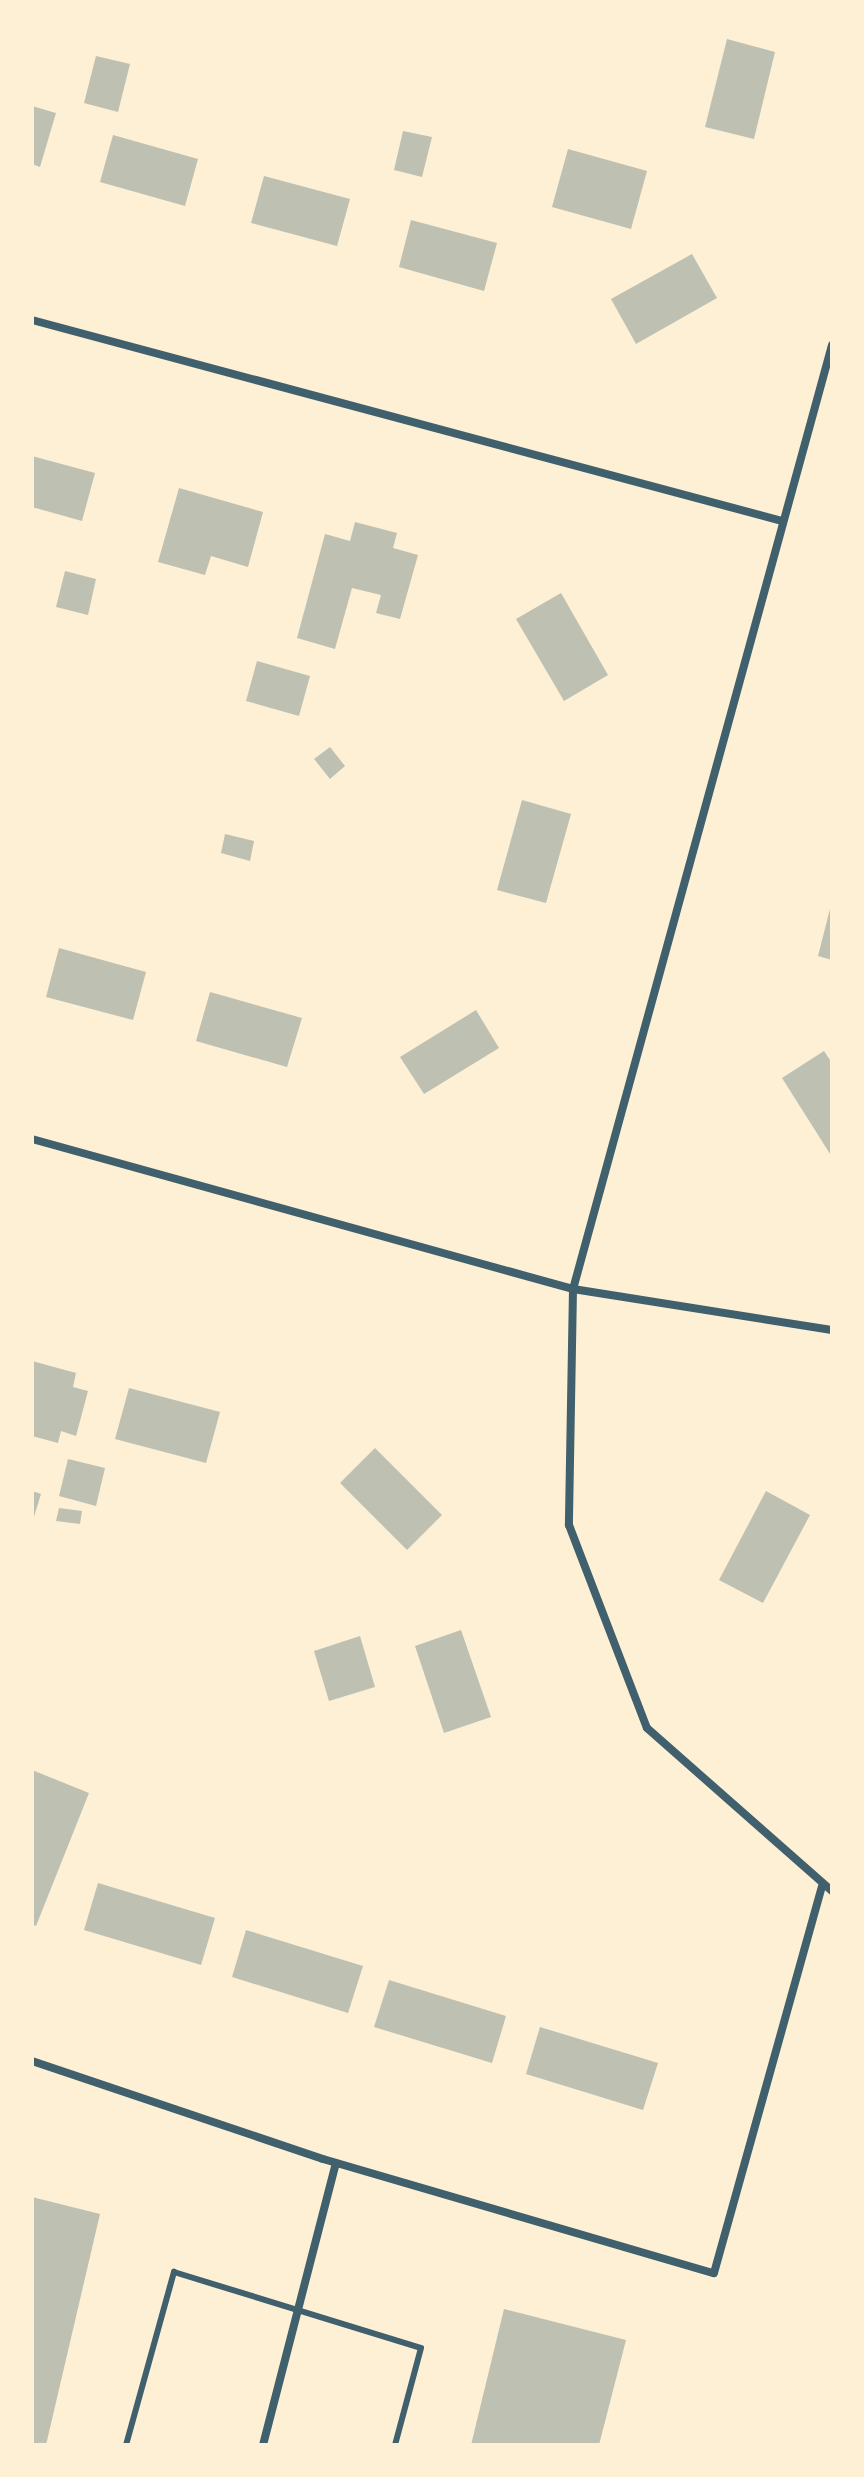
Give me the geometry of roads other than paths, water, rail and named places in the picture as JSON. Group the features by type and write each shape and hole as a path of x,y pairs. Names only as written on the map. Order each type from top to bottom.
{"street":[{"path":"32,320 782,521"},
{"path":"832,345 573,1289 569,1525 647,1728 822,1887 832,1891"},
{"path":"32,1139 573,1289 832,1330"},
{"path":"32,2061 336,2163 714,2273 822,1887"},
{"path":"263,2445 336,2163"}],"lane":[{"path":"126,2445 174,2272 421,2348 395,2445"}]}
